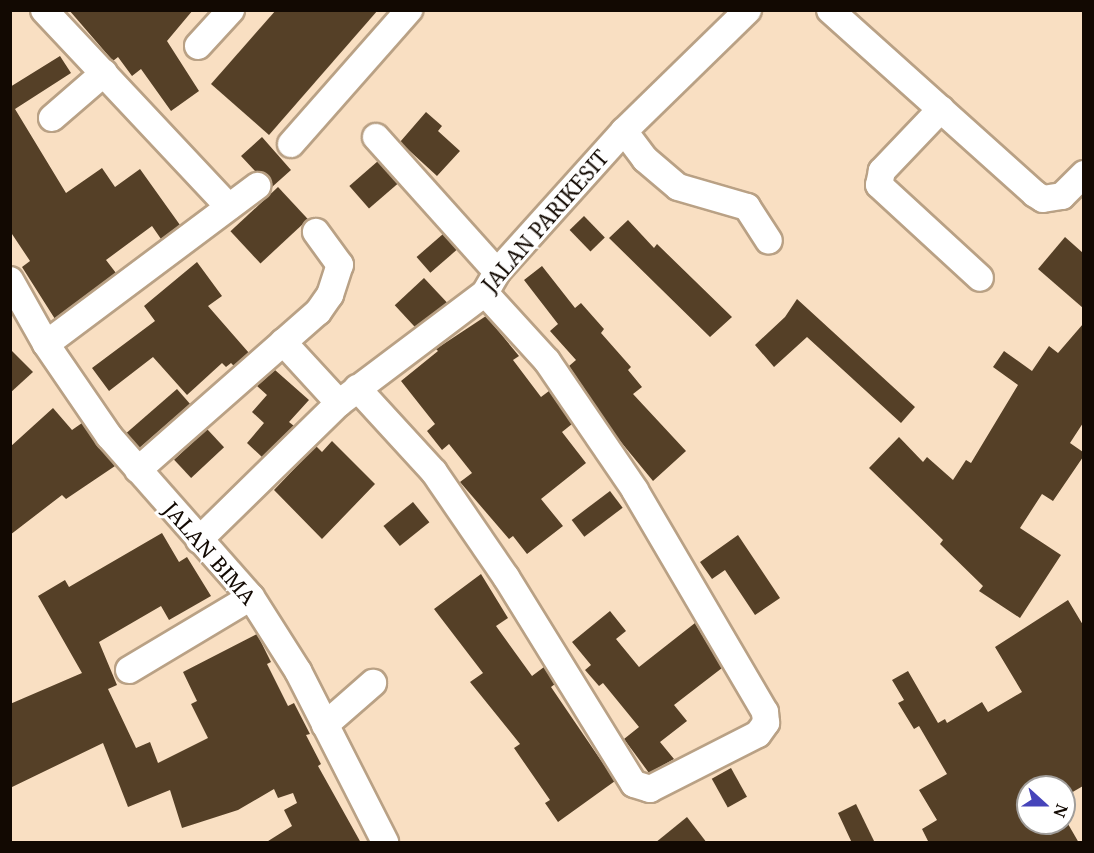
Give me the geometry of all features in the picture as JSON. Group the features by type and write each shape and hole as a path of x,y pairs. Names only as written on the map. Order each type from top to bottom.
{"street":[{"path":"44,10 229,207"},
{"path":"198,46 231,10"},
{"path":"291,144 409,10"},
{"name":"JALAN PARIKESIT","path":"199,540 348,395 491,283 624,131 748,10"},
{"path":"830,10 1043,199 1062,196 1083,174"},
{"path":"52,118 104,73"},
{"path":"941,109 882,171 879,185 980,278"},
{"path":"624,131 645,159 678,187 747,207 769,242"},
{"path":"283,342 348,395 434,472 506,577 634,784 650,789 758,734 766,723 765,712 635,490 491,283 376,137"},
{"path":"46,344 258,186"},
{"path":"138,470 318,312 340,265 316,231"},
{"name":"JALAN BIMA","path":"10,280 46,344 109,436 251,597 298,670 385,843"},
{"path":"129,670 251,597"},
{"path":"325,725 373,682"}],"building":[{"path":"69,10 193,10 167,41 199,91 171,111 141,69 132,76 118,57 113,61"},
{"path":"276,10 378,10 269,135 211,84"},
{"path":"60,56 71,73 15,109 66,193 102,168 115,187 140,169 180,225 161,239 152,226 106,260 116,273 55,319 22,267 30,261 10,231 10,87"},
{"path":"426,112 442,126 438,131 460,151 437,176 400,142"},
{"path":"262,137 291,170 272,187 269,177 255,171 241,156"},
{"path":"378,161 398,184 369,209 349,186"},
{"path":"278,187 308,219 260,264 230,231"},
{"path":"584,216 605,238 590,251 570,230"},
{"path":"628,220 654,248 657,244 732,317 710,337 609,238"},
{"path":"443,234 457,250 430,273 417,257"},
{"path":"1065,237 1083,253 1083,308 1038,269"},
{"path":"197,262 222,296 208,306 249,353 234,366 231,363 226,367 222,363 187,395 153,357 109,391 92,368 155,321 144,306"},
{"path":"542,266 575,308 581,303 604,329 601,333 631,367 628,370 642,387 633,394 686,451 653,481 616,436 569,366 576,360 550,331 558,324 524,280"},
{"path":"424,278 447,303 418,330 395,305"},
{"path":"797,299 915,407 901,423 807,337 774,367 755,345 785,317"},
{"path":"486,316 519,356 513,360 541,397 549,391 572,424 562,432 586,463 541,499 563,526 527,554 513,536 509,539 460,482 472,473 449,444 442,450 427,431 435,424 401,381 438,351 436,349"},
{"path":"1083,324 1083,423 1070,443 1083,452 1083,457 1053,501 1042,494 1020,528 1061,555 1020,618 979,591 983,586 940,544 943,540 869,468 899,437 923,462 927,457 953,480 966,460 971,463 1018,385 993,367 1004,351 1032,371 1049,346 1058,353"},
{"path":"10,349 33,372 10,393"},
{"path":"275,370 309,400 289,422 294,426 262,457 247,443 264,423 252,412 267,395 257,386"},
{"path":"177,389 190,404 140,448 126,433"},
{"path":"53,408 72,430 82,423 115,466 66,499 62,495 10,535 10,447"},
{"path":"207,429 224,447 191,478 174,460"},
{"path":"332,441 375,484 322,539 274,490 316,446 322,452"},
{"path":"610,491 623,508 584,537 572,520"},
{"path":"413,502 429,522 400,546 383,526"},
{"path":"162,533 179,562 187,557 211,596 169,620 161,606 99,642 117,685 108,689 136,748 150,742 158,763 208,738 191,704 197,701 183,672 257,634 271,662 267,664 288,706 294,703 310,734 306,735 321,764 318,766 361,843 265,843 292,826 284,810 297,803 293,793 278,798 274,789 238,810 182,828 170,790 128,807 103,743 10,788 10,704 82,673 38,596 65,580 69,587"},
{"path":"738,535 780,598 755,615 725,570 712,579 700,562"},
{"path":"481,574 508,618 496,626 532,676 544,667 555,684 551,687 615,781 558,822 545,803 550,800 514,748 520,744 470,682 483,673 434,609"},
{"path":"1068,600 1083,625 1083,786 1076,790 1076,775 1016,775 1016,835 1074,835 1079,843 929,843 922,829 937,820 919,790 947,774 919,726 914,729 898,703 904,700 892,680 908,671 938,723 945,719 947,723 982,702 988,712 1022,692 995,647"},
{"path":"610,611 626,631 616,639 639,667 695,623 722,668 674,705 687,721 660,742 674,759 649,773 624,739 639,727 603,683 599,686 585,670 591,665 572,642"},
{"path":"731,768 747,797 728,808 712,779"},
{"path":"856,804 875,843 852,843 838,813"},
{"path":"687,817 707,843 655,843"}]}
